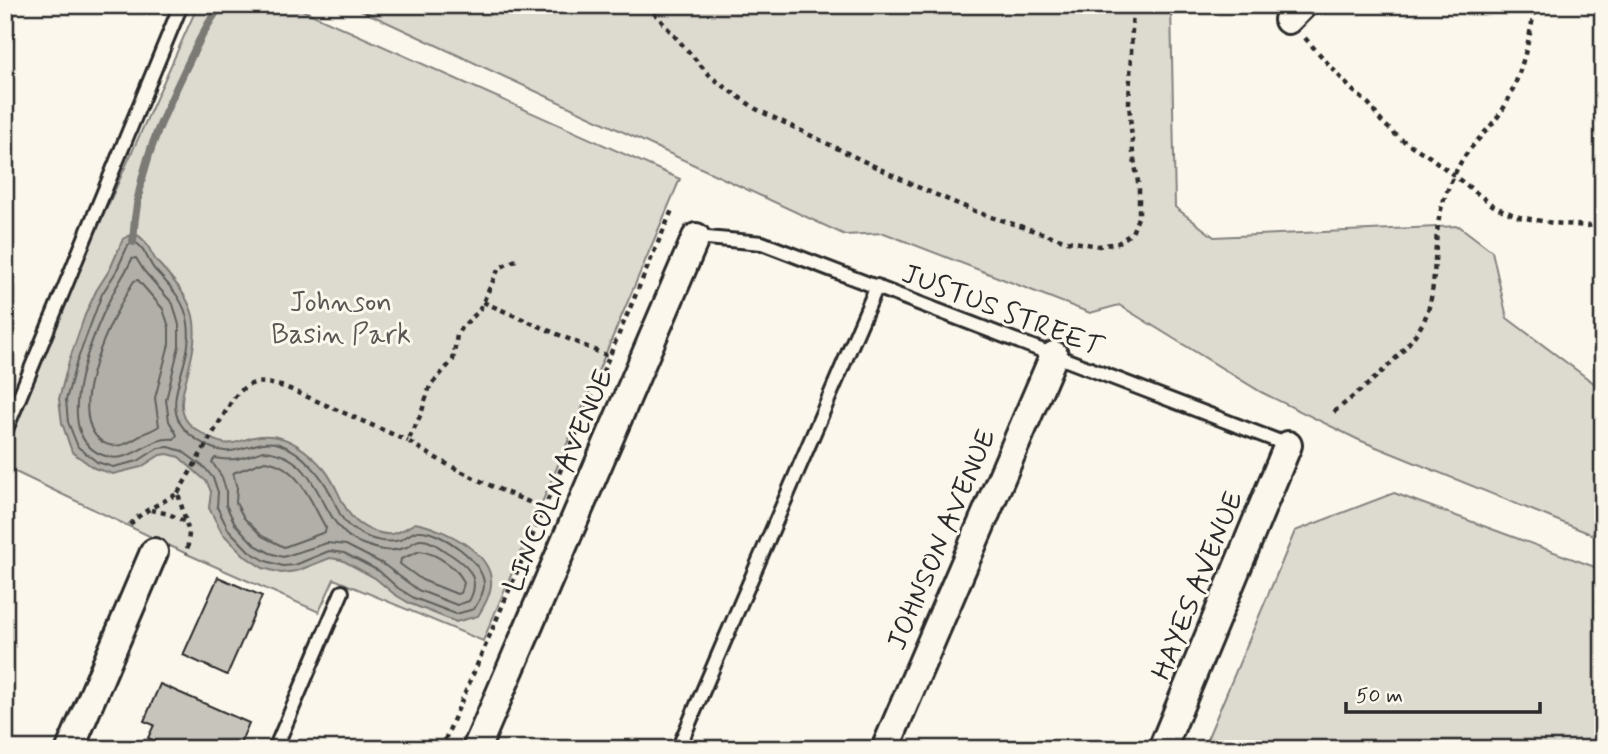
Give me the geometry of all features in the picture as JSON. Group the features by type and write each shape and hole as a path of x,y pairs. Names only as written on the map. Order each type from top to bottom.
{"street":[{"name":"LINCOLN AVENUE","path":"476,749 696,237"},
{"name":"JOHNSON AVENUE","path":"885,749 1054,355"},
{"name":"HAYES AVENUE","path":"1162,749 1288,445"},
{"path":"70,749 154,552"}],"lane":[{"path":"5,432 181,5"},
{"name":"JUSTUS STREET","path":"696,237 762,243 1288,445"},
{"path":"678,749 877,286"},
{"path":"275,749 342,592"}],"path":[{"path":"647,5 711,77 756,109 913,185 982,214 1067,241 1100,246 1118,243 1132,233 1139,215 1139,188 1129,102 1133,5"},
{"path":"1334,412 1404,352 1423,323 1432,292 1436,229 1442,203 1465,155 1488,130 1506,103 1521,69 1535,5"},
{"path":"1296,13 1399,138 1495,207 1519,217 1587,226 1603,223"},
{"path":"442,749 672,210"},
{"path":"408,441 421,414 426,393 453,360 457,335 461,328 480,310 499,268 516,260"},
{"path":"483,302 608,356"},
{"path":"130,525 140,513 151,510 178,493 233,399 250,383 265,382 315,398 408,441 475,480 544,508"},
{"path":"178,493 189,533 187,554"},
{"path":"151,510 169,514 186,523"}],"green space":[{"name":"Johnson Basin Park","path":"198,5 291,5 680,179 483,641 334,579 319,612 187,554 5,467 5,435"},
{"path":"350,5 1171,5 1175,207 1214,237 1459,226 1492,251 1507,318 1603,390 1603,539 1359,440 1261,392 1119,305 1090,313 884,233 845,235"},
{"path":"1394,493 1603,570 1603,749 1203,749 1295,531"}],"water":[{"path":"134,233 144,240 156,261 173,279 189,304 193,316 194,342 182,404 184,416 190,424 222,443 271,436 293,443 324,469 348,512 361,525 371,530 394,534 415,523 439,530 464,544 484,562 490,573 489,593 478,616 456,622 411,604 375,578 342,560 330,558 297,571 281,573 263,568 246,557 222,533 209,508 211,492 207,482 179,457 160,455 141,467 113,474 94,468 72,452 62,423 59,399 69,361 96,291 110,269 123,239"}],"building":[{"path":"218,577 262,596 227,675 183,655"},
{"path":"160,684 249,723 238,749 173,749 148,738 154,725 144,721"}],"waterway":[{"path":"133,242 138,196 156,134 197,46 221,5"}]}
